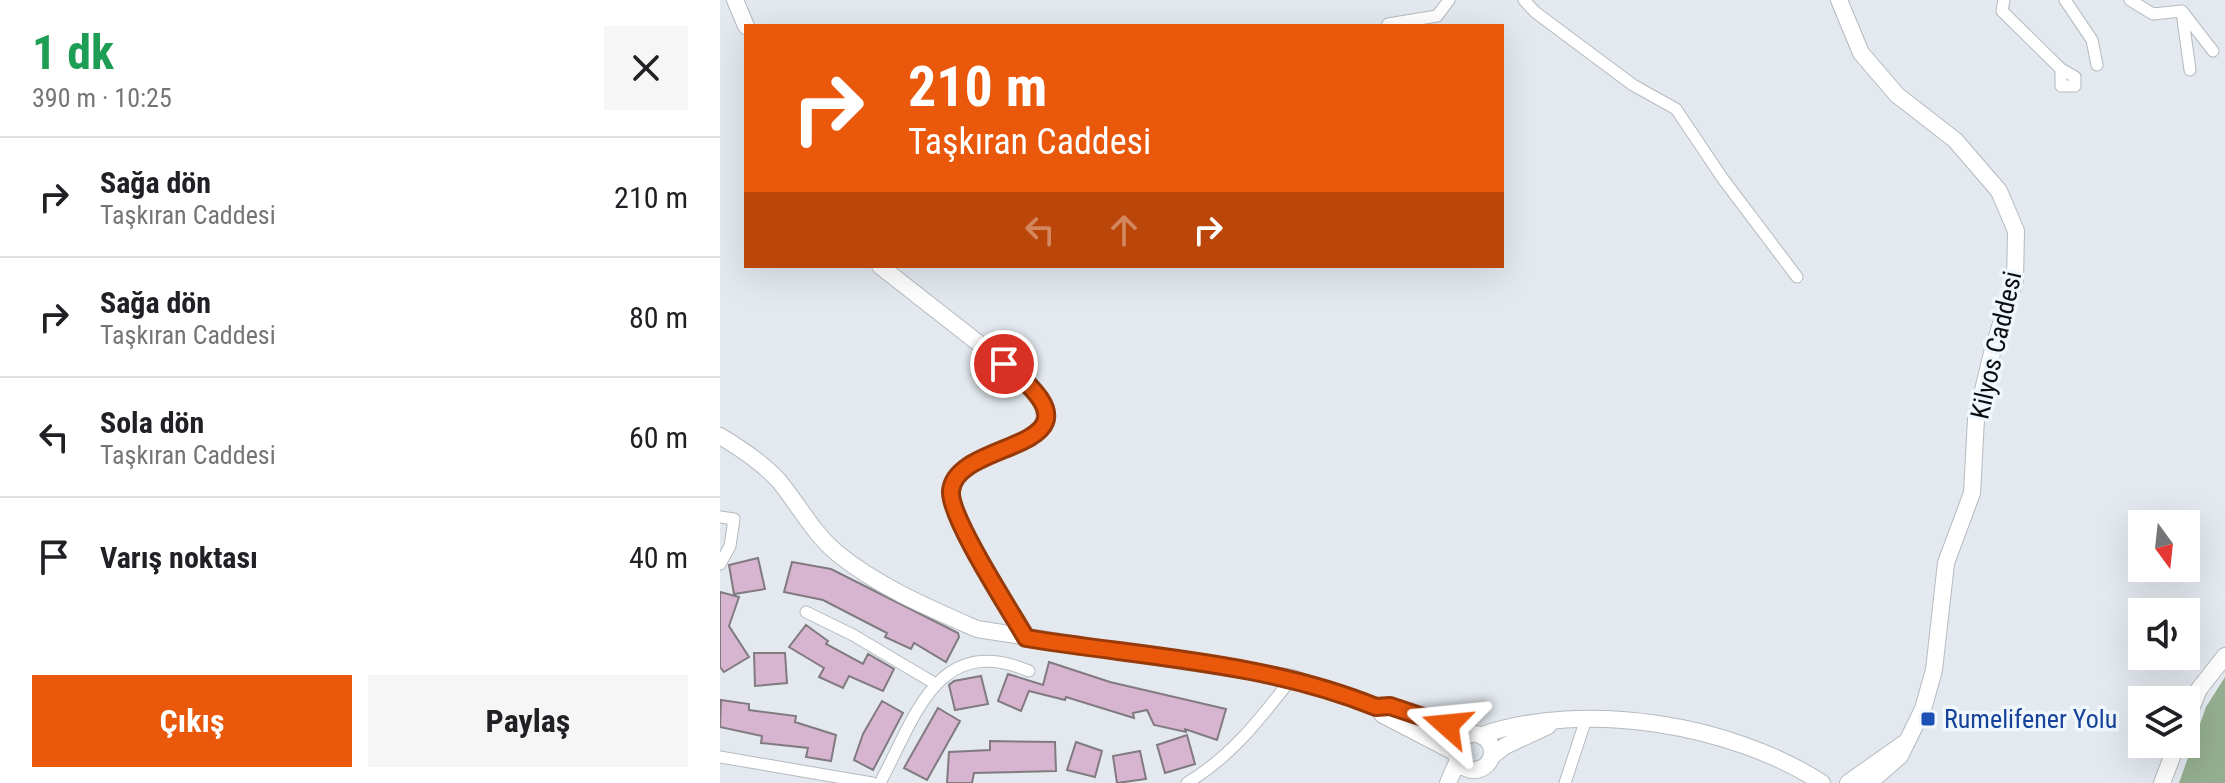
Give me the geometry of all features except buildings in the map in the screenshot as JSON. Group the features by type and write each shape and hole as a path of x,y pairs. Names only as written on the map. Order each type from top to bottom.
{"street":[{"path":"735,0 745,24"},
{"path":"1388,24 1437,16 1449,0"},
{"path":"1524,0 1535,12 1633,85 1676,109 1723,179 1797,277"},
{"name":"Kilyos Caddesi","path":"1839,0 1861,53 1897,95 1955,140 1999,191 2016,231 2015,280 1993,349 1976,419 1972,493 1946,563 1934,670 1923,709 1900,756 1869,783"},
{"path":"2004,0 2002,11 2061,69"},
{"path":"2065,0 2092,40 2097,65"},
{"path":"2130,0 2153,14 2182,11"},
{"path":"2182,11 2213,51"},
{"path":"2182,11 2190,70"},
{"path":"883,268 1028,382 1039,395 1045,418 1032,438 974,462 955,478 950,493 970,540 1026,638"},
{"path":"720,436 740,448 777,479 802,514 836,552 929,608 977,629 1292,678 1376,707 1390,706 1479,734 1490,744 1488,762"},
{"path":"720,517 734,519 730,546 720,564"},
{"path":"806,612 853,635 934,683"},
{"path":"2200,688 2225,656"},
{"path":"880,783 934,683 949,672 980,660 1009,663 1029,671"},
{"path":"1187,783 1215,766 1249,734 1292,678"},
{"path":"1376,707 1383,715 1457,756 1472,770 1488,762"},
{"path":"1448,783 1459,741 1479,734 1556,720 1586,719 1689,729 1739,742 1787,761 1822,783"},
{"path":"1565,783 1586,719"},
{"path":"1469,783 1505,746 1556,720"},
{"name":"Kilyos Caddesi","path":"1848,783 1904,743"},
{"path":"720,757 872,783"},
{"path":"2162,783 2172,758"}],"green space":[{"path":"2225,677 2225,783 2179,783 2188,758 2200,758 2200,724 2206,707"}],"place":[{"name":"Rumelifener Yolu","path":"1928,719"}],"route":[{"path":"1004,364 1028,382 1039,395 1045,418 1041,428 1032,438 974,462 955,478 950,493 970,540 1026,638 1222,665 1292,678 1376,707 1390,706 1447,725"}]}
